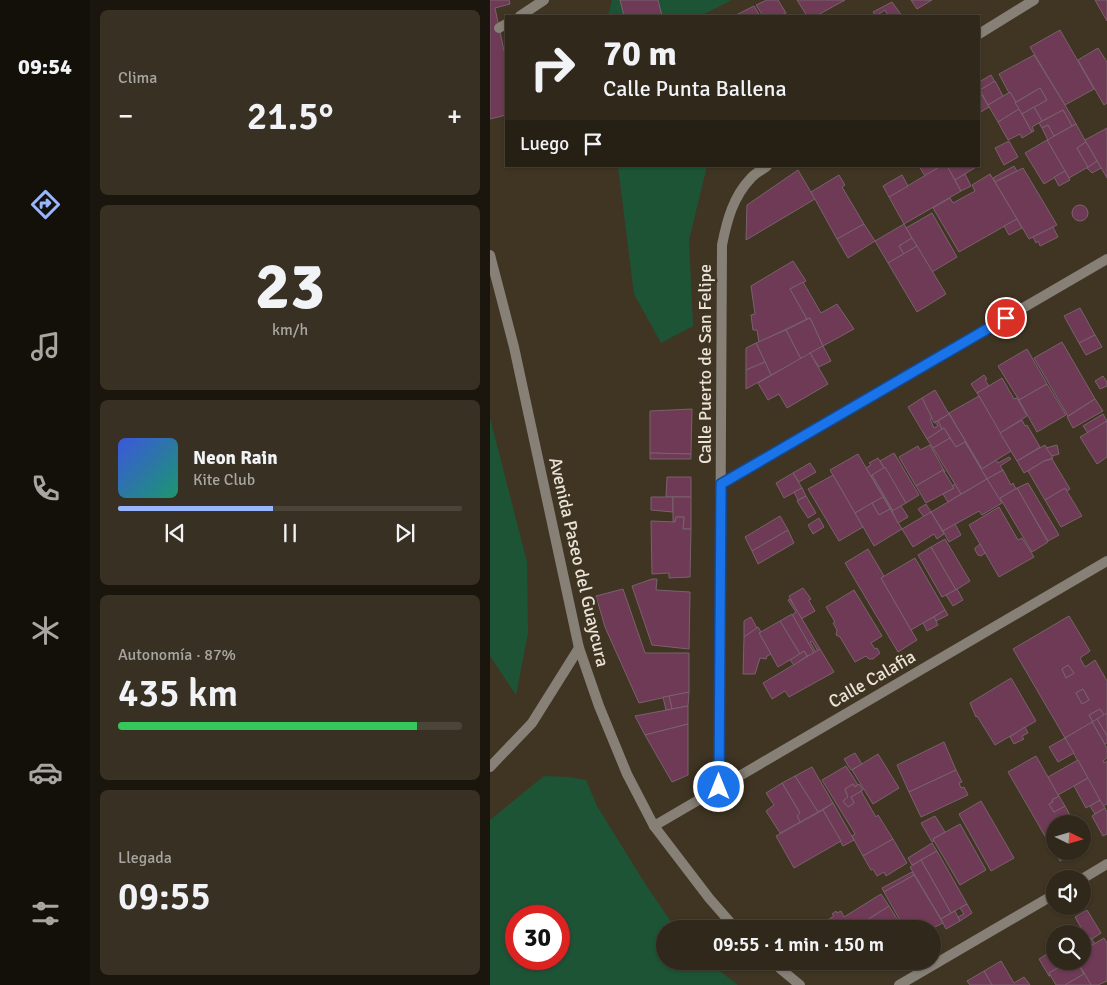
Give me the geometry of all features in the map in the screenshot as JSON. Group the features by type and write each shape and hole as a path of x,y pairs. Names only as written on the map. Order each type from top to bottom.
{"street":[{"path":"522,15 544,0"},
{"path":"980,33 1034,0"},
{"name":"Calle Puerto de San Felipe","path":"719,787 722,245 726,223 735,199 752,177 766,167"},
{"name":"Avenida Paseo del Guaycura","path":"490,255 514,347 580,648 599,706 624,766 654,826 728,920"},
{"path":"721,484 1107,259"},
{"name":"Calle Calafia","path":"654,826 1107,561"},
{"path":"490,767 532,723 580,648"},
{"path":"1091,874 1107,864"},
{"path":"898,985 1046,899"},
{"path":"782,970 800,985"}],"green space":[{"path":"612,0 732,0 702,15 608,15"},
{"path":"618,167 707,167 689,240 693,326 661,343 634,294"},
{"path":"490,418 527,562 528,633 516,695 490,656"},
{"path":"544,776 586,780 597,806 670,920 656,920 656,970 719,970 738,985 490,985 490,820"}],"building":[{"path":"490,0 509,0 510,4 495,8 505,55 505,115 490,119"},
{"path":"620,0 658,0 662,15 624,15"},
{"path":"767,0 778,0 786,13 782,15 762,15 756,5"},
{"path":"797,0 845,0 818,15 806,15"},
{"path":"911,0 932,0 917,9"},
{"path":"1095,0 1107,0 1107,21"},
{"path":"892,2 901,15 888,15 885,10 878,15 873,12"},
{"path":"754,6 759,15 736,15"},
{"path":"1060,30 1094,89 1065,105 1030,47"},
{"path":"1098,48 1107,62 1107,103 1104,105 1078,60"},
{"path":"1034,55 1076,124 1072,126 1063,110 1042,121 1034,107 1047,100 1040,88 1016,102 1009,93 999,74"},
{"path":"991,75 995,82 980,90 980,81"},
{"path":"995,81 1003,96 988,105 980,90"},
{"path":"1040,88 1047,100 1022,114 1015,103"},
{"path":"1010,92 1019,109 998,122 988,105"},
{"path":"982,95 989,107 980,112 980,96"},
{"path":"1034,107 1042,121 1032,127 1034,131 1032,132 1022,114"},
{"path":"1019,109 1032,132 1022,138 1020,134 1008,140 998,122"},
{"path":"1063,110 1072,126 1054,136 1048,125 1042,128 1039,123"},
{"path":"1076,124 1086,142 1077,148 1088,167 1069,178 1047,140"},
{"path":"1048,125 1054,136 1048,140 1042,128"},
{"path":"1107,128 1107,178 1085,140"},
{"path":"1047,140 1065,171 1044,184 1025,153"},
{"path":"1009,141 1018,157 1004,165 995,148"},
{"path":"1086,142 1097,161 1088,167 1077,148"},
{"path":"1097,161 1101,168 1092,173 1087,168"},
{"path":"1014,166 1017,171 995,182 993,178"},
{"path":"920,167 939,167 925,176"},
{"path":"939,167 948,167 961,191 904,224 889,197"},
{"path":"948,167 976,167 955,180"},
{"path":"1023,168 1057,225 1029,239 995,182"},
{"path":"798,170 815,199 746,240 747,205"},
{"path":"1065,171 1070,180 1059,186 1054,177"},
{"path":"965,174 971,186 961,191 955,180"},
{"path":"990,174 1017,219 959,252 933,208 950,198 953,203 975,191 972,185"},
{"path":"839,175 845,185 842,187 864,224 837,239 811,192"},
{"path":"902,175 908,186 889,197 883,186"},
{"path":"1077,205 1083,205 1088,210 1086,219 1077,221 1072,216 1072,210"},
{"path":"932,213 957,257 932,272 906,228"},
{"path":"1017,219 1022,228 1009,235 1004,226"},
{"path":"864,224 875,241 848,258 837,239"},
{"path":"904,224 912,238 899,246 904,254 888,263 875,241"},
{"path":"1053,227 1058,237 1040,246 1038,241 1036,243 1033,237"},
{"path":"912,238 917,246 904,254 899,246"},
{"path":"917,246 946,294 917,312 888,263"},
{"path":"793,261 806,281 790,289 807,319 759,342 757,330 753,330 751,315 755,314 751,286"},
{"path":"803,282 821,313 837,304 854,329 823,346 810,318 807,319 790,289"},
{"path":"1080,308 1095,335 1079,343 1064,316"},
{"path":"810,318 823,346 801,359 786,330"},
{"path":"786,330 801,359 771,375 756,343"},
{"path":"1095,335 1102,347 1086,355 1079,343"},
{"path":"1062,342 1095,399 1068,416 1034,358"},
{"path":"756,343 765,362 746,370 746,348"},
{"path":"823,346 831,361 819,367 810,353"},
{"path":"1027,349 1047,384 1019,400 998,366"},
{"path":"810,353 828,384 787,408 779,394 768,400 758,383"},
{"path":"765,362 771,375 746,389 746,370"},
{"path":"984,375 989,386 977,393 971,384"},
{"path":"1103,376 1107,386 1100,389 1095,381"},
{"path":"1002,378 1014,399 1017,398 1027,416 1000,433 977,393"},
{"path":"1047,384 1066,415 1037,432 1019,400"},
{"path":"935,390 949,414 934,423 922,398"},
{"path":"979,396 1011,451 982,469 949,413"},
{"path":"922,398 932,418 930,419 934,428 938,426 935,422 938,421 942,429 927,439 908,407"},
{"path":"1095,399 1103,411 1073,428 1067,417"},
{"path":"692,409 691,454 650,453 650,411"},
{"path":"949,414 982,469 996,460 998,463 1009,457 1011,459 1000,466 1003,470 987,479 965,442 956,447 938,421"},
{"path":"1103,414 1107,421 1088,433 1083,426"},
{"path":"1022,420 1040,447 1017,461 1000,433"},
{"path":"1107,421 1107,457 1097,464 1080,437"},
{"path":"944,428 950,438 933,448 927,439"},
{"path":"950,438 956,447 965,442 987,479 961,494 933,448"},
{"path":"930,445 945,472 943,470 916,486 899,457 918,446 920,450"},
{"path":"1045,445 1053,458 1024,473 1017,461"},
{"path":"1057,445 1059,454 1052,456 1046,448"},
{"path":"650,453 691,454 691,459 650,459"},
{"path":"894,453 919,495 906,503 880,461"},
{"path":"858,454 883,497 855,513 830,470"},
{"path":"878,458 884,468 871,476 866,468 871,465 869,463"},
{"path":"1052,459 1070,489 1067,491 1065,488 1045,500 1028,471 1044,461"},
{"path":"810,463 816,472 799,482 793,473"},
{"path":"885,467 906,503 893,511 872,475"},
{"path":"943,470 954,488 926,503 916,486"},
{"path":"1003,470 1011,485 1013,483 1016,489 999,499 987,479"},
{"path":"793,473 802,488 784,498 776,483"},
{"path":"833,475 863,527 839,541 808,489"},
{"path":"872,475 893,511 871,476"},
{"path":"667,477 691,477 691,497 666,497"},
{"path":"987,479 1002,503 982,515 979,511 943,531 931,512"},
{"path":"1028,483 1059,535 1048,541 1017,488"},
{"path":"955,484 961,494 948,502 943,494 954,488 952,486"},
{"path":"802,488 806,496 798,500 794,492"},
{"path":"1017,488 1048,542 1032,552 1000,498"},
{"path":"1065,488 1082,516 1061,527 1045,500"},
{"path":"806,496 816,513 808,518 797,501"},
{"path":"651,497 673,497 673,512 651,510"},
{"path":"673,497 691,497 691,529 683,529 684,517 676,517 675,522 673,522"},
{"path":"883,497 890,509 879,515 872,503"},
{"path":"872,503 879,515 890,509 902,529 874,546 855,513"},
{"path":"926,504 931,512 924,517 918,509"},
{"path":"901,506 908,517 898,523 892,511"},
{"path":"999,507 1018,540 1022,538 1034,557 999,577 969,525"},
{"path":"931,512 944,534 937,539 934,534 913,547 902,529"},
{"path":"780,516 788,530 752,551 745,537"},
{"path":"676,517 684,517 683,529 691,529 690,577 669,578 669,573 652,574 651,521 675,522"},
{"path":"819,518 824,527 813,534 808,525"},
{"path":"955,524 961,535 949,542 943,531"},
{"path":"788,530 794,543 758,564 752,551"},
{"path":"945,539 970,581 956,590 931,547"},
{"path":"980,544 985,553 981,556 975,550"},
{"path":"931,547 956,590 942,597 918,555"},
{"path":"868,549 884,576 881,578 917,640 898,652 845,563"},
{"path":"915,558 945,610 911,630 881,578"},
{"path":"657,579 656,590 690,592 689,649 652,645 632,586"},
{"path":"803,588 811,599 809,601 815,611 801,619 789,596"},
{"path":"623,589 645,653 689,653 689,692 639,703 605,627 596,596"},
{"path":"957,589 963,600 953,606 946,595"},
{"path":"854,590 882,636 871,643 880,653 873,659 869,659 866,656 855,662 840,637 836,635 837,630 833,623 835,622 826,607"},
{"path":"790,599 820,649 818,651 812,641 810,642 816,652 814,653 792,615 796,612 788,600"},
{"path":"945,610 948,615 936,621 934,617"},
{"path":"792,614 814,653 807,656 804,651 800,654 780,621"},
{"path":"1069,616 1090,651 1080,658 1085,667 1095,660 1107,681 1107,713 1104,715 1100,709 1089,715 1093,722 1065,738 1013,649","holes":["1068,665 1074,673 1066,678 1062,669","1083,689 1089,700 1082,704 1076,693"]},
{"path":"751,617 757,628 744,637 744,621"},
{"path":"934,617 938,625 927,631 923,623"},
{"path":"780,621 800,654 778,667 759,633"},
{"path":"758,627 761,632 759,633 771,654 766,659 760,658 755,674 743,674 744,637"},
{"path":"820,649 834,672 789,697 785,691 772,699 763,683"},
{"path":"804,651 807,656 794,665 790,660"},
{"path":"1068,665 1074,673 1066,678 1062,669"},
{"path":"1011,678 1036,721 995,745 976,717 970,703"},
{"path":"1083,689 1089,700 1082,704 1076,693"},
{"path":"689,692 688,706 672,709 669,696"},
{"path":"669,696 672,709 666,710 663,697"},
{"path":"688,706 688,724 645,735 635,716"},
{"path":"1100,709 1104,715 1093,722 1089,715"},
{"path":"1107,713 1107,736 1097,719"},
{"path":"1097,719 1107,736 1107,743 1105,744 1092,722"},
{"path":"1092,722 1107,748 1107,758 1103,761 1104,763 1107,761 1107,804 1103,806 1065,738"},
{"path":"688,724 688,775 672,782 645,735"},
{"path":"1025,727 1028,733 1022,736 1024,739 1014,744 1010,737"},
{"path":"1065,738 1074,753 1058,762 1049,747"},
{"path":"944,742 956,770 909,792 897,765"},
{"path":"855,753 862,764 851,770 844,759"},
{"path":"878,754 899,788 873,804 852,770"},
{"path":"1036,756 1059,796 1049,804 1054,812 1065,806 1070,815 1046,815 1046,838 1008,772"},
{"path":"1078,760 1088,778 1058,795 1048,777"},
{"path":"846,766 858,785 855,787 853,784 845,789 848,797 843,801 848,807 854,803 851,797 861,791 876,817 878,815 893,839 863,856 852,836 855,834 822,780"},
{"path":"812,767 833,803 818,812 795,776"},
{"path":"956,770 962,782 959,783 961,788 964,787 968,795 921,817 909,792"},
{"path":"795,776 818,812 800,822 797,816 800,813 782,783"},
{"path":"1088,778 1100,800 1086,808 1074,786"},
{"path":"782,783 800,813 797,816 800,822 780,833 766,811 774,805 766,793"},
{"path":"853,784 855,787 859,784 863,790 851,797 854,803 848,807 843,801 848,797 845,789"},
{"path":"1059,796 1065,806 1054,812 1049,804"},
{"path":"1100,800 1105,808 1095,814 1090,806"},
{"path":"981,801 1014,858 991,871 959,814"},
{"path":"833,803 854,840 843,846 823,810"},
{"path":"1105,808 1107,812 1107,834 1103,836 1092,816"},
{"path":"823,810 841,841 794,868 776,836"},
{"path":"935,816 945,832 933,839 934,841 932,842 921,823"},
{"path":"960,824 986,870 960,885 933,839"},
{"path":"893,839 907,863 886,876 884,872 877,876 863,856"},
{"path":"932,843 937,851 912,865 908,858"},
{"path":"937,851 967,904 951,913 921,860"},
{"path":"921,860 951,913 941,919 910,867"},
{"path":"912,872 914,875 884,892 882,888"},
{"path":"914,875 943,923 941,924 941,920 900,920 884,892"},
{"path":"881,894 889,906 867,920 828,920 834,916 832,914 836,911 837,913 841,911 844,917"},
{"path":"967,904 972,913 960,921 958,917 964,914 960,908"},
{"path":"889,906 898,920 867,920"},
{"path":"955,911 960,921 946,929 941,919"},
{"path":"1078,915 1090,915 1101,933 1092,939 1091,925 1080,925 1075,917"},
{"path":"1091,938 1095,944 1091,946"},
{"path":"1104,938 1107,943 1107,981 1098,985 1091,985 1082,970 1091,970 1091,946"},
{"path":"1046,955 1046,970 1054,970 1049,973 1050,976 1049,976 1039,959"},
{"path":"1001,961 1014,983 1024,977 1030,985 992,985 984,971"},
{"path":"1054,970 1082,970 1084,974 1065,985 1056,985 1049,973"},
{"path":"984,971 992,985 970,985 967,981"},
{"path":"1083,971 1091,985 1065,985 1084,974"}],"route":[{"path":"719,787 721,484 1006,318"}]}
